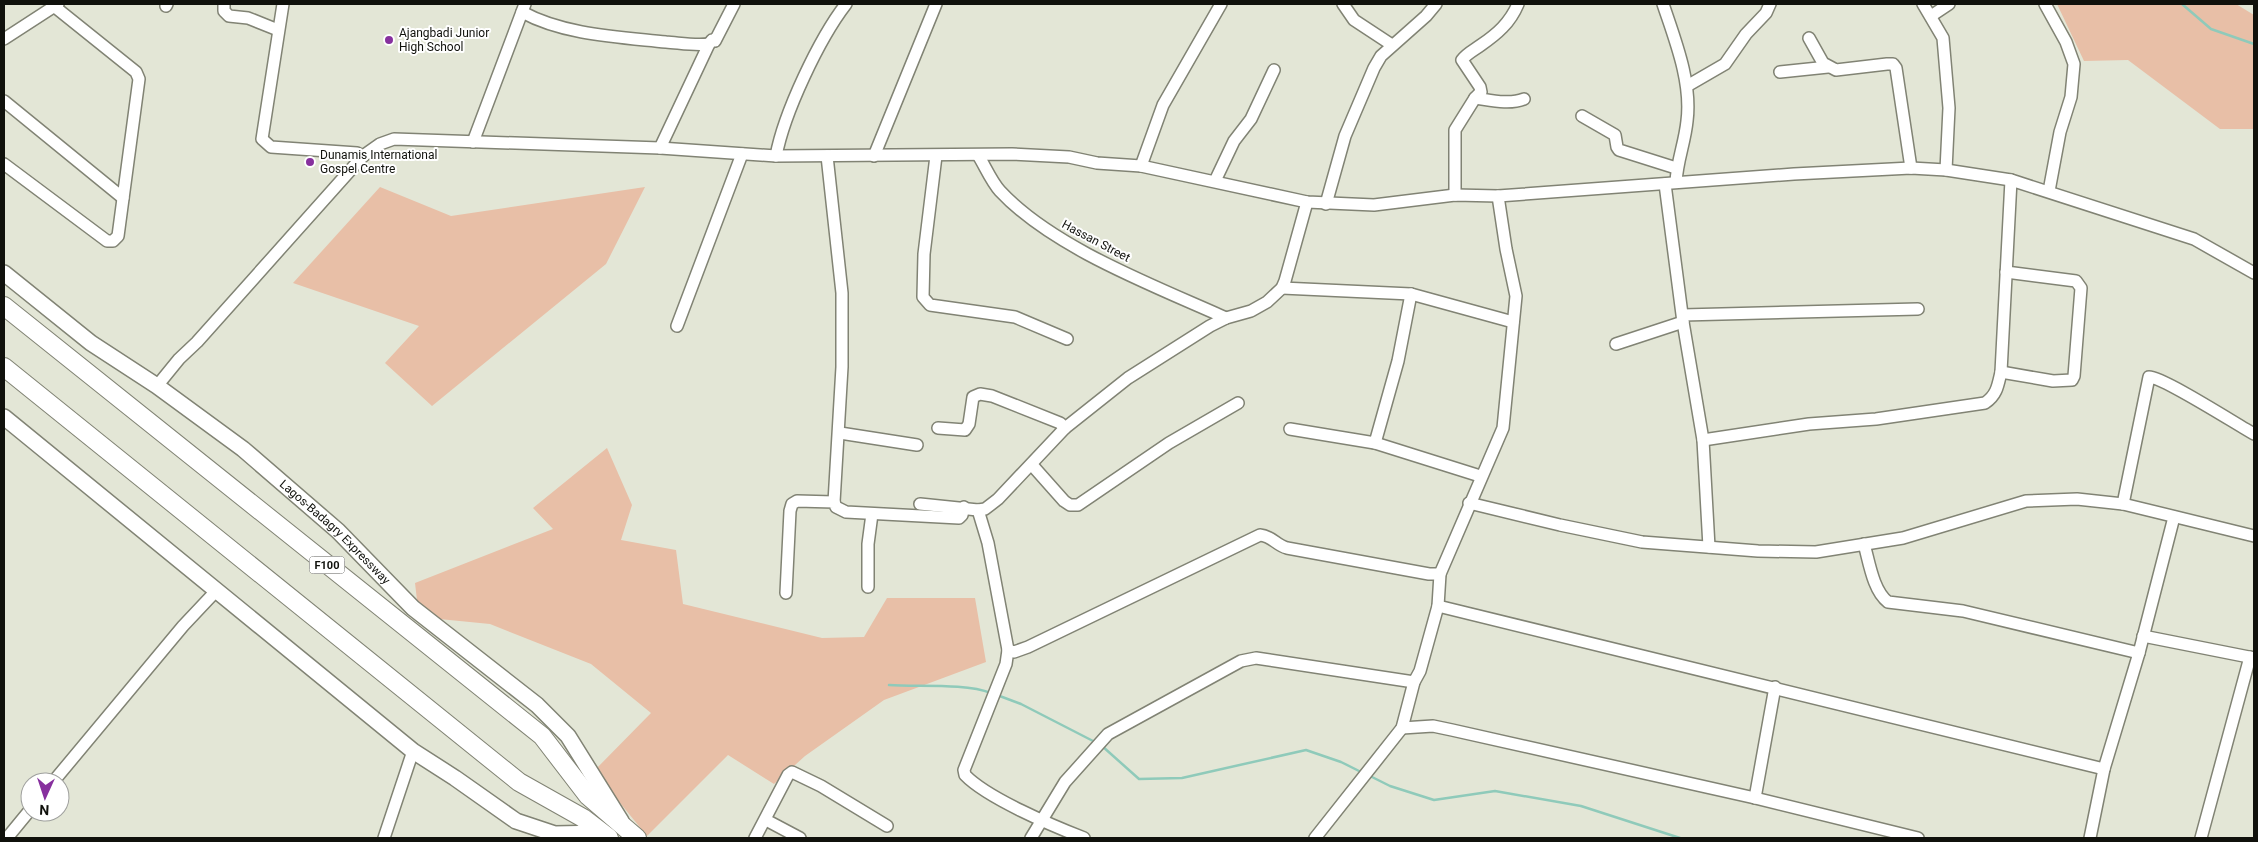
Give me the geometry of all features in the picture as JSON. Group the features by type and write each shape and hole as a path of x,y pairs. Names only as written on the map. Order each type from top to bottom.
{"highway":[{"name":"Lagos-Badagry Expressway","path":"4,306 542,736 588,796 632,834"},
{"path":"4,367 519,782 583,818 606,836"}],"main road":[{"name":"Lagos-Badagry Expressway","path":"4,272 92,343 157,386 242,449 338,531 413,608 537,705 568,736 632,834"},
{"path":"4,417 413,751 456,778 516,822 555,834 606,836"}],"street":[{"path":"224,4 224,11 229,16 248,18 278,30"},
{"path":"283,4 262,135 264,142 271,147 357,153 363,156"},
{"path":"660,148 709,44 712,40 716,40 734,4"},
{"path":"776,156 780,135 796,99 834,20 846,4"},
{"path":"874,156 936,4"},
{"path":"1141,166 1163,104 1221,4"},
{"path":"1344,4 1354,20 1392,45"},
{"path":"1326,204 1348,127 1374,68 1381,56 1426,16 1436,4"},
{"path":"1455,195 1455,130 1475,98 1481,92 1480,87 1462,63 1463,58 1503,28 1511,19 1518,4"},
{"path":"1663,4 1688,86 1687,120 1676,168 1670,183 1683,318 1703,440 1709,547"},
{"path":"1688,86 1725,64 1746,34 1766,13 1770,4"},
{"path":"1923,4 1943,38 1949,108 1946,170"},
{"path":"1931,16 1950,4"},
{"path":"2045,4 2066,42 2074,64 2071,97 2060,132 2048,191"},
{"path":"4,39 57,5 136,72 139,79 118,236 113,241 107,241 4,164"},
{"path":"473,142 524,8 540,19 582,31 657,41 709,44"},
{"path":"1809,38 1823,63 1836,70 1888,64 1896,68 1911,168"},
{"path":"1780,72 1828,67"},
{"path":"1215,181 1234,142 1251,119 1274,70"},
{"path":"1475,98 1506,102 1524,100"},
{"path":"4,101 123,198"},
{"path":"1582,116 1615,135 1619,150 1676,168"},
{"path":"157,386 179,359 203,335 363,156 380,144 394,139 660,148 776,156 1042,156 1096,163 1141,166 1307,202 1374,205 1455,195 1498,196 1911,168 1946,170 2011,180 2194,239 2254,273"},
{"path":"677,326 742,154"},
{"name":"Hassan Street","path":"978,155 998,189 1018,209 1042,227 1137,278 1226,318"},
{"path":"827,156 842,293 840,433 834,502 840,510 872,514 959,518 962,516 964,507"},
{"path":"936,156 924,254 923,297 930,305 1015,317 1067,339"},
{"path":"1703,440 1809,424 1876,419 1985,402 1992,398 1997,389 2001,372 2011,180"},
{"path":"1315,838 1402,728 1414,682 1420,672 1438,606 1440,574 1446,564 1455,536 1502,428 1516,296 1506,249 1498,196"},
{"path":"920,504 964,507 978,510 985,509 998,500 1065,428 1128,378 1226,318 1242,315 1267,302 1282,288 1307,202"},
{"path":"2001,372 2053,381 2072,380 2074,376 2080,293 2079,283 2076,281 2006,272"},
{"path":"1282,288 1411,294 1513,322"},
{"path":"1375,443 1398,360 1411,294"},
{"path":"1616,344 1683,318 1918,309"},
{"path":"2123,504 2149,377 2157,378 2176,388 2254,434"},
{"path":"938,428 965,430 969,424 973,397 980,394 992,396 1060,423 1065,428"},
{"path":"1032,465 1064,502 1078,504 1169,443 1238,402"},
{"path":"1290,429 1375,443 1480,476"},
{"path":"840,433 917,445"},
{"path":"1469,503 1642,542 1758,551 1816,552 1903,538 2026,501 2077,499 2123,504 2254,536"},
{"path":"786,592 790,511 792,504 797,501 834,502"},
{"path":"978,510 988,542 1008,650 1006,664 964,770 966,775 996,796 1042,820 1084,838"},
{"path":"868,587 868,544 872,514"},
{"path":"2090,838 2104,769 2139,653 2174,517"},
{"path":"1008,650 1014,652 1028,647 1260,535 1271,537 1281,546 1287,548 1429,574 1440,574"},
{"path":"1864,544 1877,587 1882,598 1888,602 1963,611 2139,653"},
{"path":"62,772 183,626 216,591"},
{"path":"1438,606 2104,769"},
{"path":"2143,636 2252,658 2201,838"},
{"path":"1031,838 1065,782 1108,734 1250,658 1414,682"},
{"path":"1756,798 1775,687"},
{"path":"1402,728 1416,726 1442,728 1756,798 1918,838"},
{"path":"384,838 413,751"},
{"path":"755,838 788,775 792,772 821,786 887,826"},
{"path":"766,820 800,838"},
{"path":"7,838 20,822"}],"shaded area":[{"path":"2057,4 2236,4 2254,15 2254,129 2220,129 2128,60 2084,61"},
{"path":"380,187 451,216 645,187 606,264 432,406 385,363 419,326 293,283"},
{"path":"607,448 632,505 621,540 676,550 683,604 822,638 864,637 887,598 975,598 986,662 884,700 805,756 774,784 728,755 647,836 594,771 651,713 591,664 490,624 419,617 415,583 553,529 533,508"}],"waterway":[{"path":"2182,4 2211,29 2254,44"},
{"path":"889,685 968,688 991,693"},
{"path":"997,695 1021,704 1095,742"},
{"path":"1102,746 1139,779 1182,778 1306,750 1341,762 1363,773"},
{"path":"1368,775 1390,786 1434,800 1495,791 1581,806 1680,838"}],"place":[{"name":"Ajangbadi Junior High School","path":"389,40"},
{"name":"Dunamis International Gospel Centre","path":"310,162"}]}
